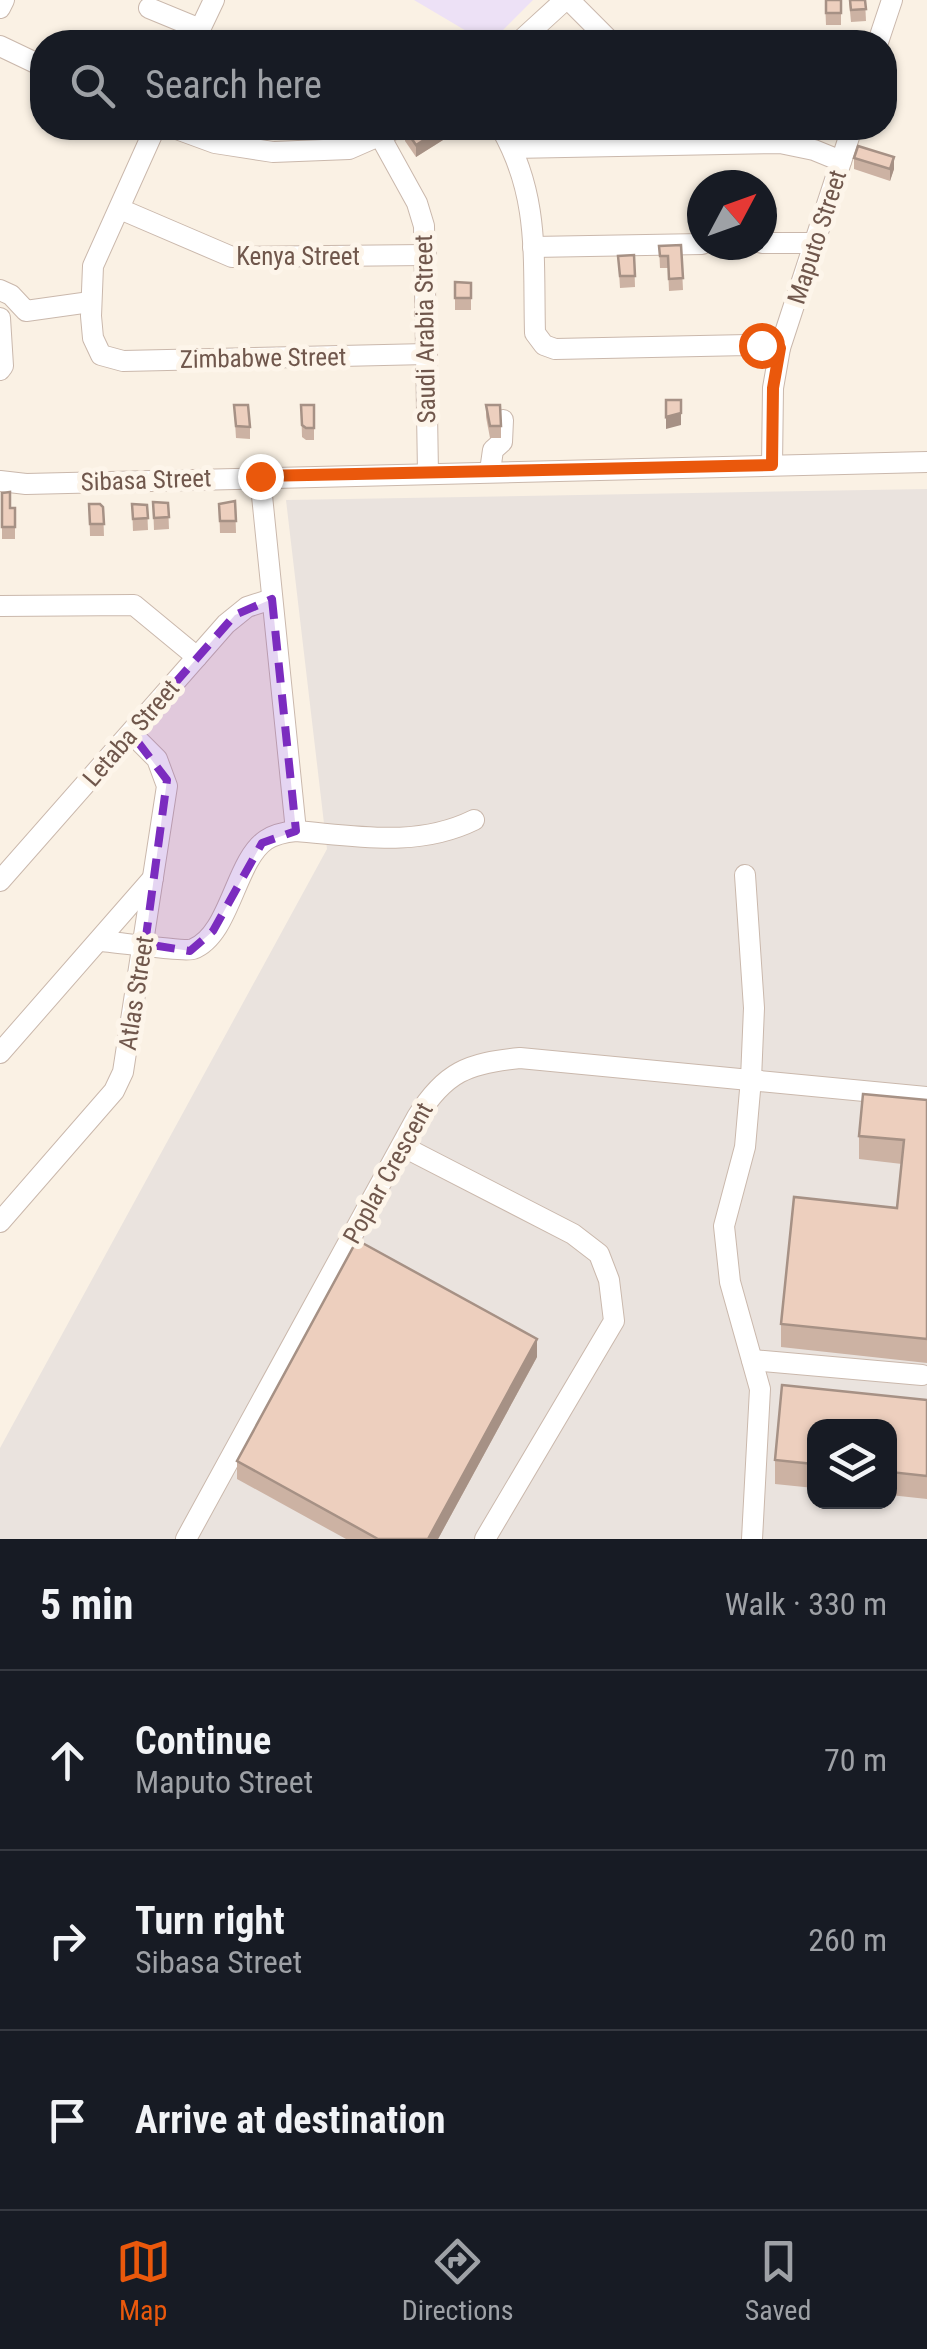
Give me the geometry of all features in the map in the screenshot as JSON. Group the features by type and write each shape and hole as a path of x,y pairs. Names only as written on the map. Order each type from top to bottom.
{"street":[{"path":"0,8 4,0"},
{"path":"200,30 214,0"},
{"path":"532,30 567,0 599,30"},
{"path":"882,30 892,0"},
{"path":"149,8 187,30"},
{"path":"0,46 30,60"},
{"path":"0,290 11,295 18,307 26,311 90,302 93,266 150,140"},
{"path":"206,140 252,151 349,149 370,140"},
{"name":"Saudi Arabia Street","path":"391,140 421,215 426,255 428,472"},
{"path":"508,140 530,198 538,340 550,348 748,344 780,348"},
{"name":"Maputo Street","path":"772,465 773,388 780,348 848,140"},
{"path":"512,148 780,143 841,161"},
{"name":"Kenya Street","path":"120,209 232,257 426,255"},
{"path":"777,244 816,243"},
{"path":"533,247 687,244"},
{"name":"Zimbabwe Street","path":"90,302 93,338 100,355 122,362 427,354"},
{"path":"0,318 0,370"},
{"path":"490,471 492,450 502,442 503,420"},
{"name":"Sibasa Street","path":"0,481 26,484 927,462"},
{"path":"260,476 296,831"},
{"name":"Letaba Street","path":"0,881 234,615 272,600"},
{"path":"0,606 134,605 197,658"},
{"name":"Atlas Street","path":"0,1222 121,1079 145,944 166,780 157,759 131,733"},
{"path":"100,941 182,951 204,943 258,848 274,836 296,831 415,838 474,820"},
{"path":"745,875 754,1008 751,1079 744,1147 724,1226 730,1282 761,1406 752,1539"},
{"path":"0,1053 153,878"},
{"name":"Poplar Crescent","path":"186,1539 434,1091 465,1067 520,1058 927,1096"},
{"path":"402,1146 573,1234 599,1254 609,1280 614,1321 485,1539"},
{"path":"752,1360 922,1375"},
{"path":"794,1392 795,1364"}],"highlighted area":[{"path":"272,599 296,831 262,843 213,931 190,951 145,944 167,780 131,733 235,615"}],"shaded area":[{"path":"414,0 533,0 503,30 465,30"},
{"path":"927,489 927,1539 0,1539 0,1448 327,849 286,500"}],"building":[{"path":"826,0 841,0 841,13 826,13"},
{"path":"850,0 865,0 866,9 851,10"},
{"path":"858,146 894,157 890,169 854,158"},
{"path":"681,245 683,278 669,279 668,256 660,256 659,246"},
{"path":"634,255 635,276 620,276 618,256"},
{"path":"455,282 471,283 471,298 455,298"},
{"path":"666,400 681,400 681,413 666,417"},
{"path":"234,405 248,405 250,427 236,426"},
{"path":"301,405 314,405 314,428 302,425"},
{"path":"486,405 500,405 501,426 490,426"},
{"path":"10,492 15,527 2,527 2,493"},
{"path":"235,501 236,521 220,521 219,504"},
{"path":"153,502 168,503 169,517 154,518"},
{"path":"89,504 103,507 104,524 90,524"},
{"path":"132,504 147,505 148,518 133,519"},
{"path":"863,1094 927,1100 927,1339 781,1324 794,1197 897,1208 904,1140 859,1136"},
{"path":"357,1240 537,1339 428,1539 378,1539 237,1461"},
{"path":"782,1385 927,1400 927,1476 897,1473 897,1419 807,1419 807,1463 775,1460"}],"route":[{"path":"260,476 772,465 773,388 780,348 761,345"}]}
